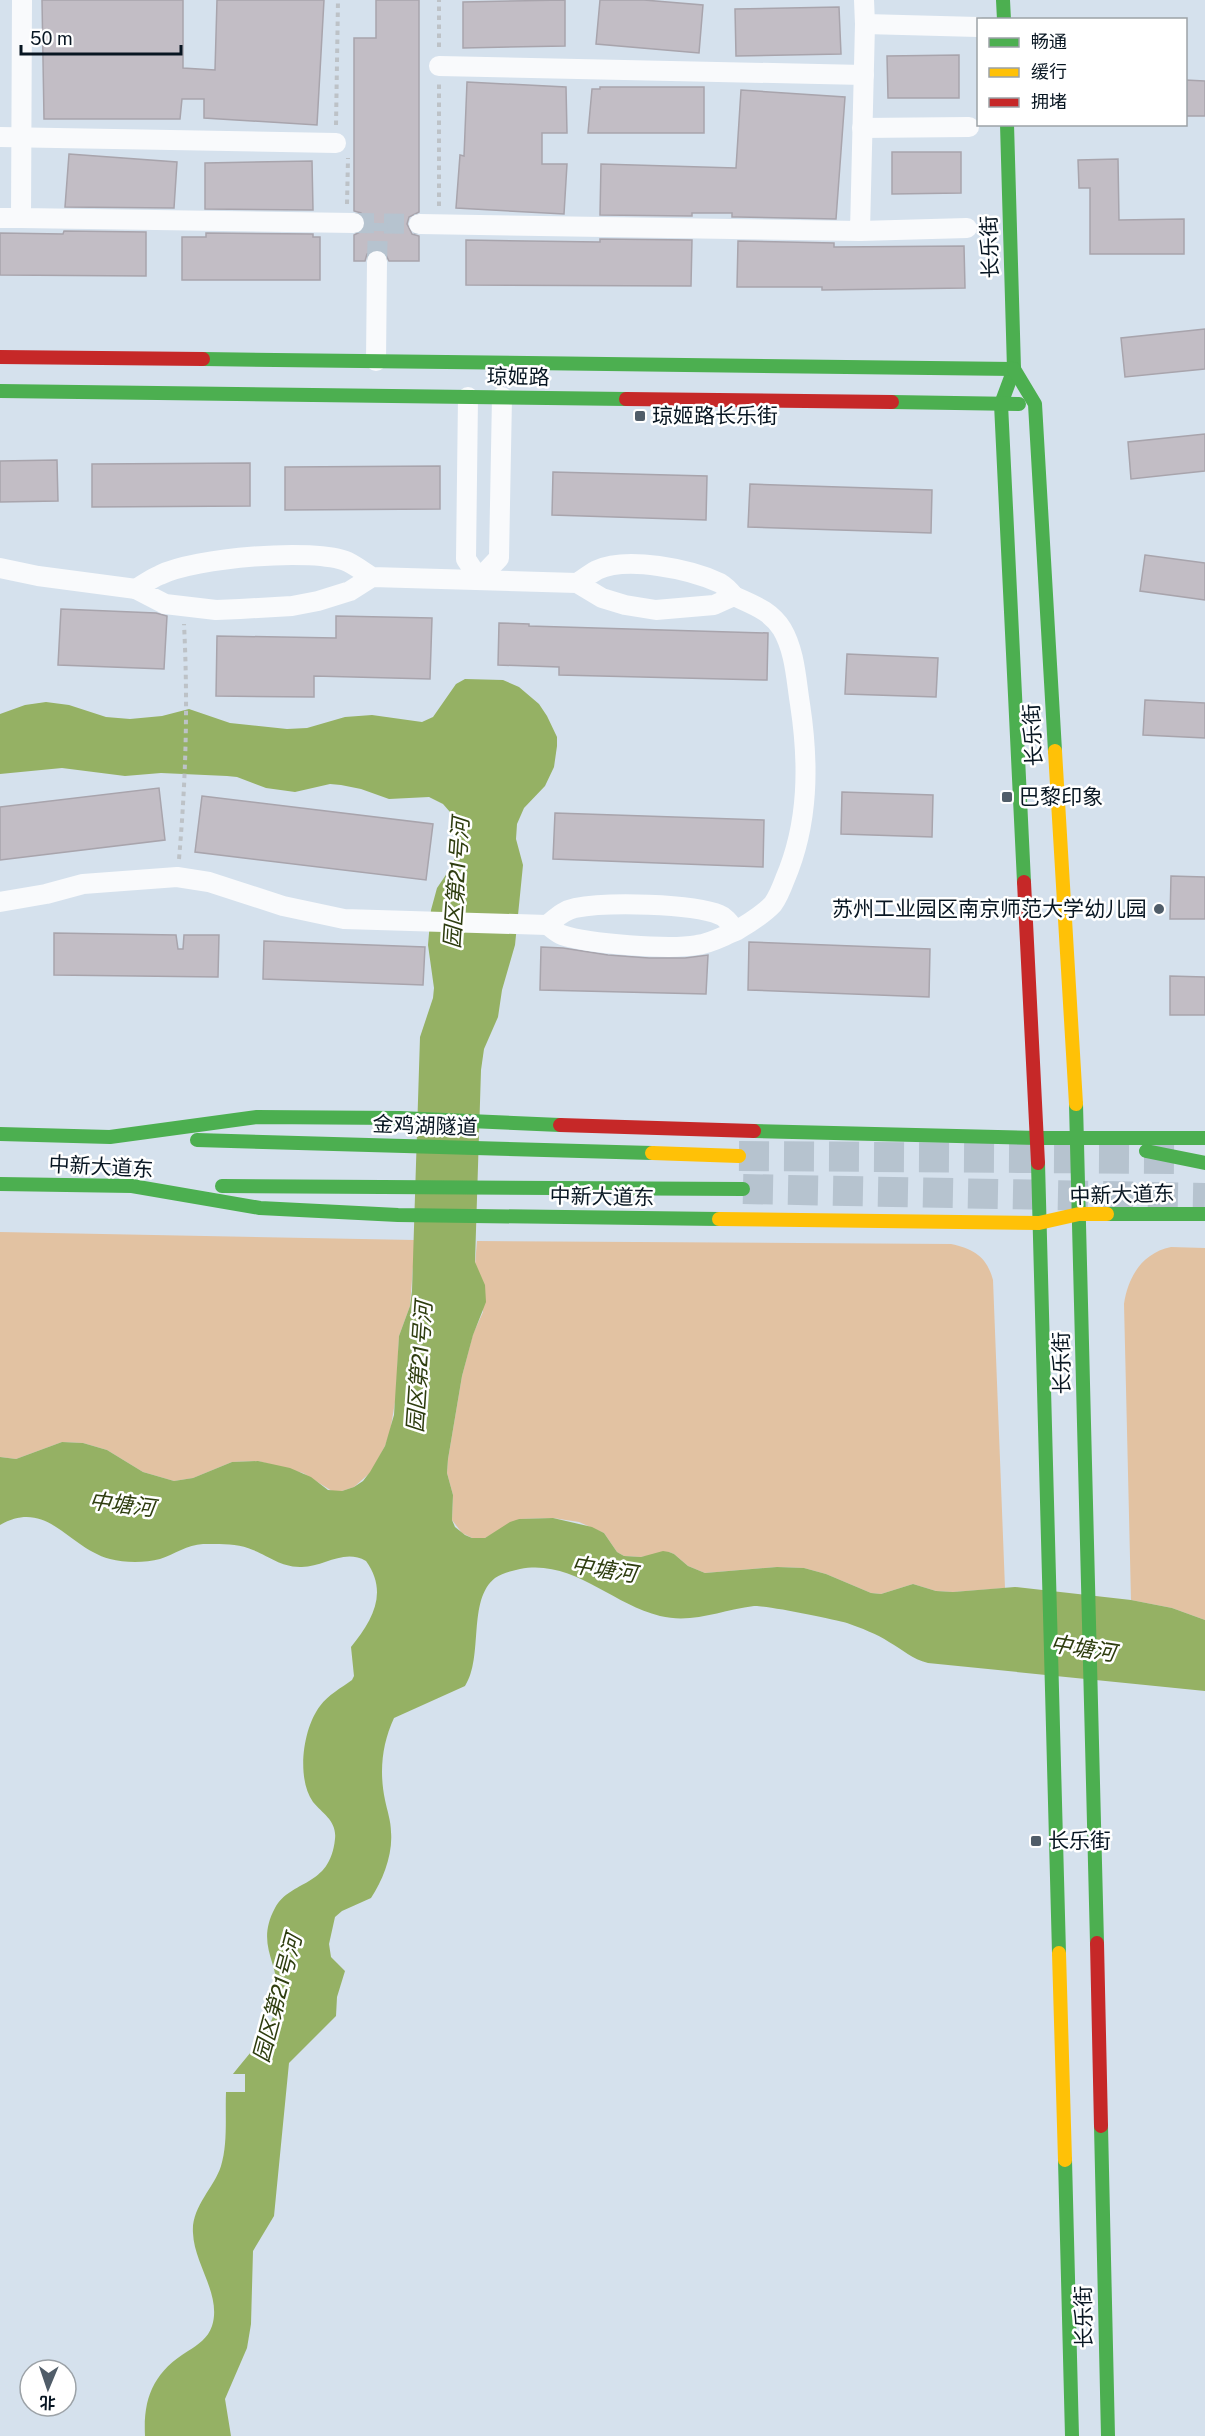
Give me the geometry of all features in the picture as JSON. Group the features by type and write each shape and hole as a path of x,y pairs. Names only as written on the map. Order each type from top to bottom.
{"main road":[{"path":"1003,0 1004,18"},
{"name":"长乐街","path":"1007,126 1014,369 1001,404 1037,1138 1072,2436"},
{"name":"琼姬路","path":"0,357 1014,369"},
{"name":"长乐街","path":"1014,369 1035,404 1078,1138 1108,2436"},
{"name":"琼姬路","path":"0,391 1035,404"},
{"name":"中新大道东","path":"0,1134 110,1137 257,1117 400,1118 505,1124 1037,1138 1205,1138"},
{"name":"金鸡湖隧道","path":"110,1137 740,1156"},
{"path":"1078,1138 1205,1163"},
{"name":"中新大道东","path":"0,1184 132,1186 260,1208 398,1215 1039,1223 1079,1214 1205,1214"},
{"path":"132,1186 743,1189"}],"street":[{"path":"21,218 22,0"},
{"path":"860,231 864,0"},
{"path":"865,24 977,27"},
{"path":"439,66 864,75"},
{"path":"862,128 969,127"},
{"path":"0,137 336,144"},
{"path":"0,218 350,223"},
{"path":"419,224 860,231 967,228"},
{"path":"375,362 377,261"},
{"path":"468,397 466,559 479,579"},
{"path":"479,579 499,558 502,398"},
{"path":"136,589 161,574 238,557 321,557 347,561 372,577 577,583 602,598 625,605 656,609 714,605 734,596"},
{"path":"0,902 46,894 83,884 177,877 209,882 283,906 345,919 537,925 561,935 588,940 661,946 695,945 714,941 736,931 774,903 796,851 802,821 805,791 803,721 797,674 785,636 770,614 760,606 734,596 722,584 700,576 646,565 616,566 597,570 577,583"},
{"path":"0,568 49,578 136,589 165,604 216,610 292,606 350,591 372,577"},
{"path":"537,925 573,908 653,905 710,911 723,916 736,931"}],"path":[{"path":"338,0 336,144 348,144 350,223"},
{"path":"439,0 439,224"},
{"path":"177,877 186,780 187,695 183,605"}],"shaded area":[{"path":"0,1232 415,1240 410,1306 399,1336 396,1396 390,1432 371,1472 354,1487 332,1491 303,1473 258,1461 232,1462 193,1478 174,1481 143,1472 107,1450 83,1443 62,1442 16,1459 0,1457"},
{"path":"477,1241 951,1244 966,1248 978,1255 987,1265 993,1280 1005,1588 953,1592 936,1591 913,1584 881,1594 871,1593 826,1574 804,1568 777,1567 705,1573 688,1566 669,1552 641,1557 624,1556 617,1552 604,1533 579,1522 553,1518 519,1519 485,1538 472,1538 462,1533 452,1520 453,1495 447,1473 462,1376 473,1334 483,1312 475,1265"},
{"path":"1171,1247 1205,1248 1205,1620 1172,1608 1131,1600 1124,1304 1129,1285 1138,1268 1152,1255"}],"water":[{"path":"465,679 503,680 519,687 539,704 547,716 557,737 557,746 554,767 545,786 524,808 517,824 516,839 523,865 515,945 502,990 498,1017 484,1049 481,1070 475,1262 485,1285 486,1302 473,1335 462,1376 448,1459 447,1473 453,1495 452,1520 455,1527 472,1538 485,1538 519,1519 553,1518 592,1527 604,1533 617,1552 624,1556 641,1557 663,1551 669,1552 688,1566 705,1573 777,1567 804,1568 826,1574 871,1593 881,1594 913,1584 936,1591 953,1592 1015,1587 1131,1600 1172,1608 1205,1620 1205,1691 928,1663 912,1657 879,1636 847,1623 771,1608 754,1606 707,1616 684,1618 660,1616 625,1602 575,1576 557,1570 520,1569 495,1578 486,1588 481,1600 474,1660 465,1686 394,1718 387,1738 382,1779 391,1828 389,1858 371,1898 342,1911 335,1917 329,1944 331,1957 345,1971 337,1997 336,2016 289,2063 274,2216 253,2251 251,2324 247,2348 225,2399 231,2436 145,2436 146,2409 159,2377 176,2359 202,2341 212,2326 214,2314 211,2291 195,2245 193,2224 199,2206 221,2166 225,2139 226,2092 245,2092 245,2074 233,2074 266,2031 275,2011 277,1988 268,1945 269,1922 282,1899 318,1875 332,1855 335,1839 334,1827 329,1818 313,1802 305,1780 303,1767 306,1740 314,1715 323,1702 354,1676 351,1647 371,1617 377,1595 376,1584 366,1561 358,1558 341,1557 317,1565 300,1567 281,1563 241,1546 203,1544 154,1560 122,1561 95,1553 45,1521 32,1517 17,1518 0,1525 0,1457 16,1459 62,1442 83,1443 107,1450 143,1472 174,1481 193,1478 232,1462 258,1461 290,1468 311,1477 328,1490 342,1491 363,1481 370,1472 385,1446 394,1415 399,1336 410,1306 412,1291 420,1037 434,988 428,945 431,910 437,888 454,863 455,830 450,812 443,804 429,797 389,799 341,785 330,784 295,792 266,788 237,777 227,776 161,773 125,776 62,768 0,774 0,714 25,705 46,702 69,705 106,717 130,719 162,716 189,709 230,723 287,729 307,728 345,717 372,715 422,722 433,717 456,684"}],"building":[{"path":"42,0 183,0 183,68 215,70 217,0 324,0 317,125 204,118 204,99 182,99 180,119 44,119"},
{"path":"376,0 419,0 419,212 409,217 407,224 412,234 419,236 419,261 389,261 384,251 377,249 367,254 365,261 354,261 354,235 364,230 366,223 361,213 354,211 354,38 376,38"},
{"path":"565,0 565,46 463,48 463,2"},
{"path":"600,0 644,0 703,5 699,53 596,44"},
{"path":"839,7 841,54 736,56 735,9"},
{"path":"959,55 959,98 888,98 887,56"},
{"path":"1187,80 1205,81 1205,116 1187,116"},
{"path":"467,82 566,87 567,133 542,133 542,164 567,164 564,214 456,208 460,155 464,156"},
{"path":"600,87 704,87 704,133 588,133 592,89 600,89"},
{"path":"741,90 845,97 836,219 732,217 732,213 692,213 692,216 600,215 601,164 736,168"},
{"path":"892,152 961,152 961,193 892,194"},
{"path":"69,154 177,162 174,208 65,207"},
{"path":"1118,159 1119,220 1184,219 1184,254 1090,254 1090,188 1079,188 1078,160"},
{"path":"312,161 313,210 205,209 205,163"},
{"path":"64,231 146,232 146,276 0,275 0,233 63,234"},
{"path":"206,233 313,234 313,237 320,237 320,280 182,280 182,237 206,237"},
{"path":"600,239 692,240 691,286 466,285 466,240 600,242"},
{"path":"738,241 834,243 834,247 964,246 965,288 822,290 822,287 737,287"},
{"path":"1205,329 1205,369 1125,377 1121,338"},
{"path":"1205,434 1205,471 1131,479 1128,442"},
{"path":"57,460 58,501 0,502 0,461"},
{"path":"250,463 250,506 92,507 92,464"},
{"path":"440,466 440,509 285,510 285,467"},
{"path":"553,472 707,476 706,520 552,515"},
{"path":"750,484 932,490 931,533 748,527"},
{"path":"1145,555 1205,563 1205,600 1140,591"},
{"path":"61,609 156,613 167,616 164,669 58,665"},
{"path":"336,616 432,618 430,679 314,676 314,697 216,696 217,636 336,638"},
{"path":"499,623 529,624 529,626 768,633 767,680 559,675 559,667 498,665"},
{"path":"847,654 938,658 936,697 845,694"},
{"path":"1145,700 1205,703 1205,738 1143,735"},
{"path":"159,788 165,840 0,860 0,807"},
{"path":"842,792 933,795 932,837 841,834"},
{"path":"202,796 433,824 426,880 195,852"},
{"path":"555,813 764,820 763,867 553,859"},
{"path":"1171,876 1205,877 1205,919 1170,919"},
{"path":"54,933 176,935 178,949 183,949 184,935 219,935 218,977 54,975"},
{"path":"264,941 425,947 423,985 263,979"},
{"path":"749,942 930,949 929,997 748,990"},
{"path":"541,947 649,958 685,958 708,955 706,994 540,990"},
{"path":"1170,976 1205,977 1205,1015 1170,1015"}],"tunnel":[{"path":"354,223 419,224"},
{"path":"377,261 378,223"},
{"path":"739,1156 1175,1159"},
{"path":"743,1189 1205,1198"}],"traffic: fast":[{"path":"1003,0 1004,18"},
{"path":"1007,126 1014,369 1001,404 1024,882"},
{"path":"203,359 1014,369"},
{"path":"1014,369 1035,404 1055,751"},
{"path":"0,391 626,399"},
{"path":"892,402 1019,404"},
{"path":"1076,1104 1097,1943"},
{"path":"0,1134 110,1137 257,1117 400,1118 560,1125"},
{"path":"754,1131 1037,1138 1205,1138"},
{"path":"197,1140 652,1153"},
{"path":"1146,1151 1205,1163"},
{"path":"1038,1163 1059,1953"},
{"path":"0,1184 132,1186 260,1208 398,1215 719,1219"},
{"path":"222,1186 743,1189"},
{"path":"1107,1214 1205,1214"},
{"path":"1101,2126 1108,2436"},
{"path":"1065,2160 1072,2436"}],"traffic: slow":[{"path":"1055,751 1076,1104"},
{"path":"652,1153 739,1156"},
{"path":"719,1219 1039,1223 1079,1214 1107,1214"},
{"path":"1059,1953 1065,2160"}],"traffic: jam":[{"path":"0,357 203,359"},
{"path":"626,399 892,402"},
{"path":"1024,882 1038,1163"},
{"path":"560,1125 754,1131"},
{"path":"1097,1943 1101,2126"}],"place":[{"name":"琼姬路长乐街","path":"640,416"},
{"name":"巴黎印象","path":"1007,797"},
{"name":"苏州工业园区南京师范大学幼儿园","path":"1159,909"},
{"name":"长乐街","path":"1036,1841"}],"water label":[{"name":"园区第21号河","path":"456,883"},
{"name":"园区第21号河","path":"419,1367"},
{"name":"中塘河","path":"122,1504"},
{"name":"中塘河","path":"604,1569"},
{"name":"中塘河","path":"1083,1648"},
{"name":"园区第21号河","path":"277,1998"}]}
